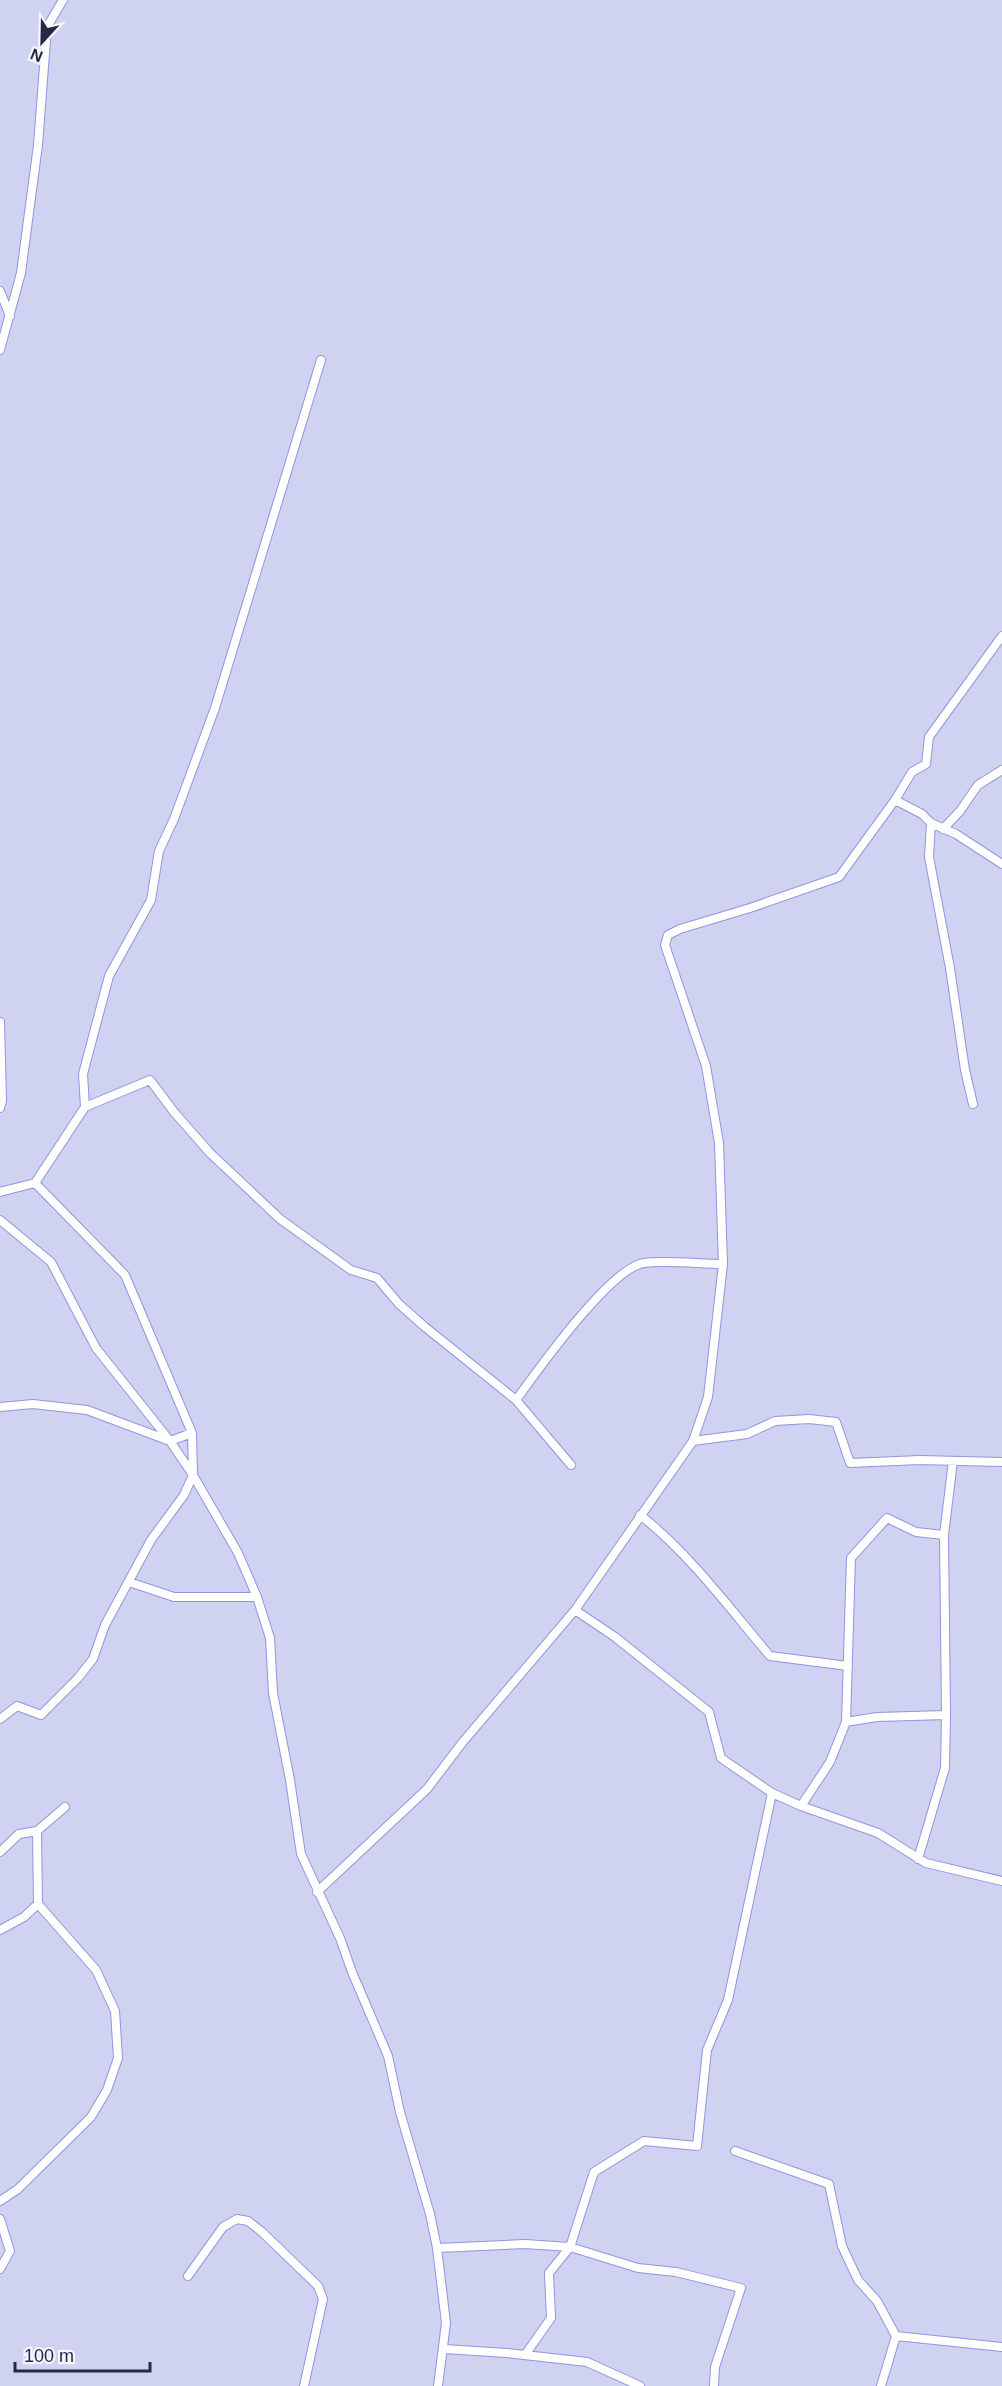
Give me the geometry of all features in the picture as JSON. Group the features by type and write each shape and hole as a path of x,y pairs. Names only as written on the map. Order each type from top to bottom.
{"street":[{"path":"0,350 21,273 38,145 47,27 63,0"},
{"path":"0,291 10,316"},
{"path":"86,1107 83,1074 109,976 151,900 159,851 174,819 215,708 321,360"},
{"path":"317,1892 427,1789 462,1743 575,1610 693,1441 708,1397 723,1264 718,1132 706,1066 665,945 668,935 680,929 839,877 895,800 912,772 926,764 929,737 1002,636"},
{"path":"943,829 960,811 978,784 1002,770"},
{"path":"895,800 922,814 931,823 956,834 1002,864"},
{"path":"931,823 928,857 973,1104"},
{"path":"0,1022 2,1101 0,1108"},
{"path":"0,1192 35,1183 86,1107 150,1080 210,1153 280,1219 351,1270 377,1278 399,1304 425,1327 516,1400 571,1465"},
{"path":"0,1719 17,1706 41,1715 62,1696 93,1659 105,1625 151,1540 184,1495 193,1475 192,1433 125,1275 35,1183"},
{"path":"0,1220 51,1262 96,1348 170,1441 193,1475 238,1553 257,1597 270,1638 273,1694 290,1780 301,1854 340,1938 388,2056 400,2112 430,2214 437,2247 446,2323 438,2386"},
{"path":"516,1400 564,1335 598,1298 631,1268 644,1263 723,1264"},
{"path":"0,1407 33,1404 87,1410 170,1441 192,1433"},
{"path":"693,1441 747,1434 775,1421 809,1419 836,1422 850,1463 920,1460 1002,1462"},
{"path":"918,1859 945,1768 944,1535 953,1461"},
{"path":"640,1515 658,1529 770,1656 848,1666"},
{"path":"801,1806 830,1762 846,1722 851,1558 887,1518 916,1532 944,1535"},
{"path":"129,1582 174,1597 257,1597"},
{"path":"575,1610 615,1637 709,1712 721,1758 772,1793 801,1806 878,1833 926,1863 1002,1881"},
{"path":"846,1722 877,1717 946,1715"},
{"path":"525,2355 551,2318 549,2273 570,2247 594,2172 644,2140 698,2146 707,2050 728,2000 772,1793"},
{"path":"0,1852 19,1834 37,1832 65,1807"},
{"path":"0,2201 18,2189 91,2117 107,2090 118,2058 115,2011 96,1970 38,1904 37,1832"},
{"path":"0,1930 24,1917 38,1904"},
{"path":"735,2151 829,2184 842,2246 858,2280 877,2301 896,2336 880,2386"},
{"path":"0,2219 10,2251 0,2269"},
{"path":"188,2276 223,2227 237,2219 248,2221 262,2232 318,2286 323,2299 304,2386"},
{"path":"437,2247 525,2244 570,2247 638,2268 676,2272 741,2288 715,2367 714,2386"},
{"path":"896,2336 1002,2347"},
{"path":"444,2349 587,2362 640,2386"}]}
